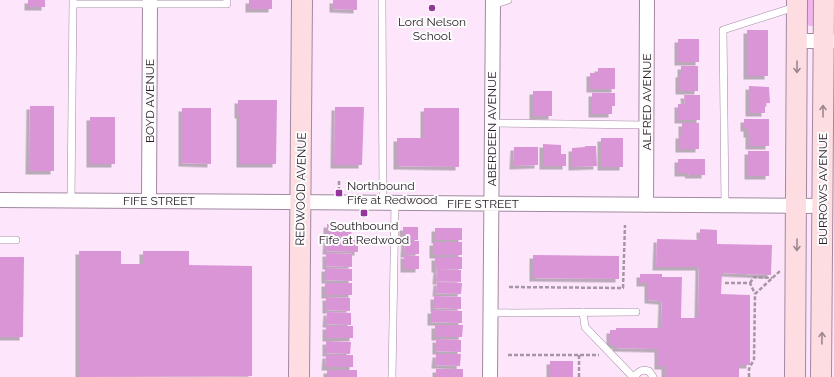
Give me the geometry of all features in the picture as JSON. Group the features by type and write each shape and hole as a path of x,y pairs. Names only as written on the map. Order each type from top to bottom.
{"street":[{"name":"REDWOOD AVENUE","path":"299,377 302,0"},
{"name":"ALFRED AVENUE","path":"646,205 647,0"},
{"name":"BURROWS AVENUE","path":"821,377 822,206 829,41 824,0"},
{"name":"BOYD AVENUE","path":"149,201 150,2"},
{"name":"ABERDEEN AVENUE","path":"490,377 493,3"},
{"path":"795,377 797,3"},
{"path":"797,41 829,41"},
{"name":"FIFE STREET","path":"0,200 822,206"}],"lane":[{"path":"71,201 73,2 227,4 227,0"},
{"path":"382,0 389,203 392,377"},
{"path":"493,3 508,0"},
{"path":"725,205 722,30 797,3"},
{"path":"492,123 647,125"},
{"path":"0,240 16,240"},
{"path":"583,312 585,327 634,377 637,373 643,370 648,371 653,377"},
{"path":"491,313 636,312"}],"path":[{"path":"339,181 339,193"},
{"path":"364,213 364,224"},
{"path":"509,287 623,288 625,225"},
{"path":"755,294 782,270"},
{"path":"750,283 754,277 773,278"},
{"path":"725,282 750,283"},
{"path":"749,377 749,369 754,359 755,294 750,283"},
{"path":"508,355 602,356"},
{"path":"579,355 579,377"}],"shaded area":[{"path":"806,0 817,0 814,26 809,26 806,21"}],"building":[{"path":"28,0 45,0 45,7 28,7"},
{"path":"249,0 272,0 272,9 249,9"},
{"path":"333,0 357,0 357,10 333,9"},
{"path":"747,30 768,30 768,76 747,76"},
{"path":"678,39 699,39 699,62 678,62"},
{"path":"681,66 698,66 698,91 679,91 679,74 681,74"},
{"path":"598,68 615,68 615,89 590,89 590,73 598,73"},
{"path":"749,86 769,87 770,103 765,103 765,113 749,113"},
{"path":"533,91 552,91 552,116 533,116"},
{"path":"592,93 615,93 615,106 612,106 612,114 592,114"},
{"path":"684,95 700,95 700,120 678,120 678,104 685,104"},
{"path":"238,100 277,100 276,164 240,164 240,115 238,115"},
{"path":"30,106 54,106 54,171 29,171"},
{"path":"335,107 364,107 362,165 334,165"},
{"path":"182,108 211,108 211,164 182,163"},
{"path":"424,108 459,108 459,167 397,166 397,138 424,138"},
{"path":"90,117 115,117 115,164 90,164"},
{"path":"744,119 769,119 769,146 749,146 749,134 747,134 747,128 744,128"},
{"path":"682,123 699,123 699,149 679,149 679,135 682,135"},
{"path":"601,138 623,138 623,167 601,167"},
{"path":"543,144 561,145 561,154 566,154 566,166 543,166"},
{"path":"596,146 597,166 572,167 572,148"},
{"path":"514,147 538,147 538,165 513,166"},
{"path":"748,151 769,151 769,176 748,176"},
{"path":"678,159 705,159 705,175 678,173"},
{"path":"327,224 352,225 351,237 327,236"},
{"path":"403,227 418,227 418,240 403,240"},
{"path":"435,228 462,228 462,240 435,240"},
{"path":"700,229 717,230 717,244 772,245 771,275 722,273 721,294 750,295 750,365 739,365 739,377 665,377 665,366 658,366 658,349 616,348 616,345 610,345 610,330 616,330 616,328 661,328 662,301 648,300 648,283 640,283 640,274 662,274 662,277 682,277 681,318 698,318 699,267 656,267 657,239 700,240"},
{"path":"327,239 358,240 358,252 326,251"},
{"path":"405,241 419,241 419,254 404,254"},
{"path":"433,242 462,242 462,255 433,255"},
{"path":"79,251 121,251 121,264 143,264 143,251 189,251 189,265 252,266 252,376 79,377"},
{"path":"326,253 352,254 352,267 326,266"},
{"path":"404,255 419,256 419,269 404,269"},
{"path":"533,255 619,256 619,279 533,278"},
{"path":"0,257 24,257 23,337 0,337"},
{"path":"435,257 462,257 462,269 435,269"},
{"path":"325,268 352,269 352,281 325,280"},
{"path":"437,269 461,270 461,282 436,281"},
{"path":"437,282 462,283 461,294 436,293"},
{"path":"325,283 352,283 352,295 325,295"},
{"path":"434,296 461,297 461,309 434,308"},
{"path":"326,297 350,298 350,311 326,310"},
{"path":"431,310 462,311 462,323 431,322"},
{"path":"327,312 351,313 351,325 326,324"},
{"path":"435,325 463,325 462,337 435,337"},
{"path":"326,326 353,326 353,338 326,338"},
{"path":"436,339 461,340 461,352 436,351"},
{"path":"326,341 351,342 350,354 326,353"},
{"path":"436,354 461,354 460,366 435,365"},
{"path":"326,355 353,355 353,367 325,367"},
{"path":"550,361 573,361 573,377 550,377"},
{"path":"436,369 463,369 463,377 436,377"},
{"path":"327,370 357,370 357,377 327,377"}],"place":[{"name":"Lord Nelson School","path":"432,8"},
{"name":"Northbound Fife at Redwood","path":"339,193"},
{"name":"Southbound Fife at Redwood","path":"364,213"}]}
